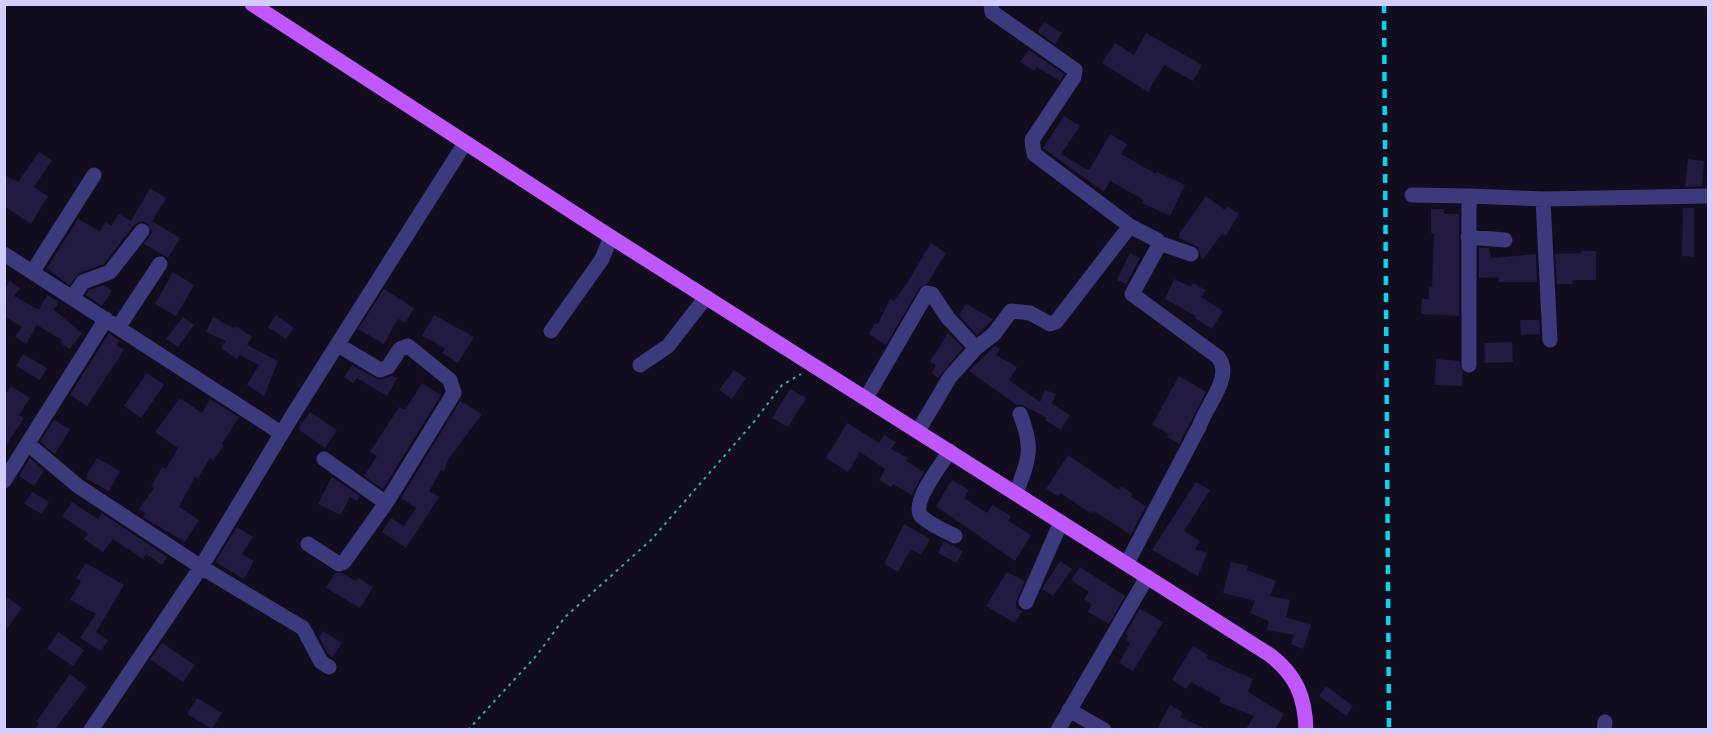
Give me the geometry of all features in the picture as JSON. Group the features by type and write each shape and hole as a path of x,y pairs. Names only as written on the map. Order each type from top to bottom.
{"main road":[{"path":"252,4 611,237 1238,633 1287,668 1299,687 1306,707 1306,729"}],"street":[{"path":"991,4 992,12 1075,70 1074,77 1032,140 1034,153 1130,226 1154,237 1159,243 1191,254"},
{"path":"91,729 201,567 281,433 465,143"},
{"path":"33,272 94,175"},
{"path":"1412,195 1543,199 1708,196"},
{"path":"1469,196 1469,365"},
{"path":"1543,199 1550,340"},
{"path":"918,431 951,378 976,348 994,334 1011,311 1030,313 1050,324 1056,322 1130,226"},
{"path":"72,298 83,282 110,272 142,231"},
{"path":"551,331 602,259 611,237"},
{"path":"1468,237 1505,240"},
{"path":"1126,563 1224,375 1224,365 1218,357 1132,294 1159,243"},
{"path":"5,256 112,322 281,433"},
{"path":"4,481 112,322 160,264"},
{"path":"866,398 927,293 932,294 948,318 976,348"},
{"path":"640,366 668,346 706,297"},
{"path":"308,544 332,560 344,562 386,503 452,400 454,387 450,380 408,346 400,349 388,367 380,370 338,345"},
{"path":"1016,493 1029,458 1030,441 1020,414"},
{"path":"28,444 78,486 201,567 303,628 321,662 329,667"},
{"path":"950,451 921,496 919,510 921,517 955,536"},
{"path":"324,459 386,503"},
{"path":"1026,602 1062,522"},
{"path":"1058,729 1147,577"},
{"path":"1069,710 1104,729"}],"path":[{"path":"468,729 537,655 565,617 651,540 753,423 782,385 815,366"}],"building":[{"path":"1044,22 1062,33 1055,44 1038,32"},
{"path":"1146,33 1202,65 1193,81 1164,65 1148,92 1102,63 1115,43 1134,55"},
{"path":"1029,50 1064,74 1060,81 1037,67 1034,71 1020,62"},
{"path":"1064,116 1080,126 1061,154 1086,169 1089,170 1110,134 1127,144 1121,154 1156,174 1157,172 1185,185 1170,216 1142,203 1144,200 1110,181 1104,192 1043,148"},
{"path":"39,152 52,160 34,187 48,196 31,224 4,206 4,175 18,182"},
{"path":"1688,159 1704,161 1702,186 1685,187"},
{"path":"150,188 166,198 152,221 180,238 168,258 144,244 152,232 148,224 143,221 134,225 104,264 79,273 69,285 47,268 78,219 100,231 106,222 111,226 119,214 131,221"},
{"path":"1206,196 1225,210 1227,206 1239,214 1226,236 1222,234 1202,260 1198,247 1179,238 1179,234"},
{"path":"1683,208 1694,208 1694,257 1682,256"},
{"path":"1431,209 1444,209 1444,214 1459,214 1459,316 1421,314 1422,299 1429,299 1429,286 1432,287 1434,233 1431,233"},
{"path":"931,243 946,253 927,284 919,288 886,345 869,334 875,323 878,324 890,299 894,301 907,283"},
{"path":"1479,248 1489,248 1491,258 1536,254 1537,282 1499,282 1498,277 1479,278"},
{"path":"1581,251 1596,251 1596,280 1572,280 1573,284 1557,284 1555,254 1581,253"},
{"path":"1130,253 1140,258 1126,284 1117,280"},
{"path":"173,272 194,285 176,316 155,304"},
{"path":"1174,279 1191,287 1193,283 1206,290 1201,297 1223,311 1212,329 1195,318 1196,316 1165,299"},
{"path":"10,281 20,288 14,296 39,310 47,295 59,302 54,310 82,333 70,349 60,343 62,340 37,325 26,344 15,337 22,327 4,316 4,289"},
{"path":"104,285 112,291 102,306 86,295 89,290"},
{"path":"384,289 414,308 405,323 398,319 384,344 358,329"},
{"path":"966,304 993,319 977,335 959,315"},
{"path":"276,315 294,328 286,339 268,327"},
{"path":"434,315 474,337 458,363 442,353 445,348 422,336"},
{"path":"183,317 194,325 178,347 166,339"},
{"path":"213,317 234,328 236,326 252,337 247,345 278,361 264,396 247,385 259,365 240,355 237,359 221,348 226,341 206,332"},
{"path":"1520,320 1539,320 1540,334 1521,335"},
{"path":"109,333 120,341 117,345 124,350 87,406 70,395"},
{"path":"948,333 963,348 938,378 932,373 936,365 930,362"},
{"path":"1512,342 1513,362 1485,363 1484,343"},
{"path":"995,346 1000,349 996,355 1017,367 1009,380 1040,402 1045,390 1056,394 1052,404 1070,415 1061,430 1045,420 1047,418 1022,405 1017,405 969,371"},
{"path":"23,354 47,368 40,380 16,366"},
{"path":"1436,359 1459,361 1463,372 1462,386 1435,385"},
{"path":"352,365 379,380 392,376 397,378 387,396 357,378 353,383 344,377"},
{"path":"734,370 746,378 732,399 719,390"},
{"path":"147,373 164,385 141,418 124,406"},
{"path":"1179,376 1206,392 1179,444 1167,437 1169,434 1152,425"},
{"path":"422,383 441,395 383,489 364,476 377,456 370,452 399,407 405,410"},
{"path":"11,386 30,398 19,415 24,418 4,448 4,396"},
{"path":"790,389 806,398 788,427 772,418"},
{"path":"180,398 202,413 210,399 239,417 222,444 224,446 213,460 210,458 198,478 195,477 179,507 199,520 185,542 143,517 145,513 139,509 154,488 151,487 162,467 166,469 178,448 155,432"},
{"path":"460,401 482,414 448,460 444,471 441,470 429,491 439,497 406,548 382,532 391,518 404,526 416,508 401,498"},
{"path":"310,412 337,430 325,448 298,429"},
{"path":"54,420 70,429 55,454 40,442"},
{"path":"847,423 879,443 884,435 896,442 891,449 908,458 906,461 924,472 912,495 893,484 891,487 879,480 885,469 860,452 848,472 826,458"},
{"path":"1068,455 1119,490 1121,486 1133,494 1131,497 1146,506 1131,535 1094,511 1092,514 1060,493 1058,496 1046,489"},
{"path":"30,458 44,471 34,486 19,476"},
{"path":"97,458 120,471 109,491 85,478"},
{"path":"332,477 360,496 357,501 350,497 341,515 318,504"},
{"path":"952,480 969,490 964,498 987,513 992,505 1011,516 1008,521 1031,535 1015,561 936,506"},
{"path":"1196,482 1210,490 1184,531 1200,541 1195,549 1207,553 1198,576 1152,550"},
{"path":"32,492 49,502 42,514 24,504"},
{"path":"72,502 98,519 102,513 167,557 162,565 146,554 143,559 113,539 103,552 84,539 88,534 62,516"},
{"path":"904,524 930,539 921,555 911,549 898,572 884,564"},
{"path":"237,527 253,537 242,554 254,561 244,579 215,562"},
{"path":"944,541 963,551 957,563 938,553"},
{"path":"1060,561 1072,569 1053,596 1042,589"},
{"path":"1231,562 1248,566 1247,570 1276,581 1270,596 1290,600 1286,617 1311,625 1303,649 1291,644 1294,635 1267,630 1269,621 1250,613 1255,601 1223,593"},
{"path":"86,563 124,585 96,632 108,640 101,651 80,638 96,614 70,600 81,581 76,578"},
{"path":"1080,567 1125,596 1109,624 1088,612 1092,604 1084,599 1089,592 1071,580"},
{"path":"1007,572 1025,581 1016,602 1016,608 1022,611 1015,623 986,606"},
{"path":"335,573 342,573 356,581 358,578 373,587 360,608 326,588"},
{"path":"4,595 22,608 4,632"},
{"path":"1140,609 1163,622 1133,671 1119,663 1130,643 1126,640 1128,635 1125,634"},
{"path":"323,631 342,643 333,657 328,654 319,637"},
{"path":"58,632 84,650 73,666 47,649"},
{"path":"162,643 195,665 183,682 150,659"},
{"path":"1193,646 1208,655 1206,658 1253,679 1248,692 1284,714 1275,729 1246,729 1254,716 1219,702 1221,698 1191,682 1186,689 1172,680"},
{"path":"70,674 87,687 55,729 35,729 39,724 36,722"},
{"path":"1326,686 1353,706 1346,716 1319,696"},
{"path":"197,698 222,713 212,729 187,714"},
{"path":"1170,705 1182,712 1180,717 1206,729 1157,729"}],"railway":[{"path":"1384,4 1389,730"}]}
